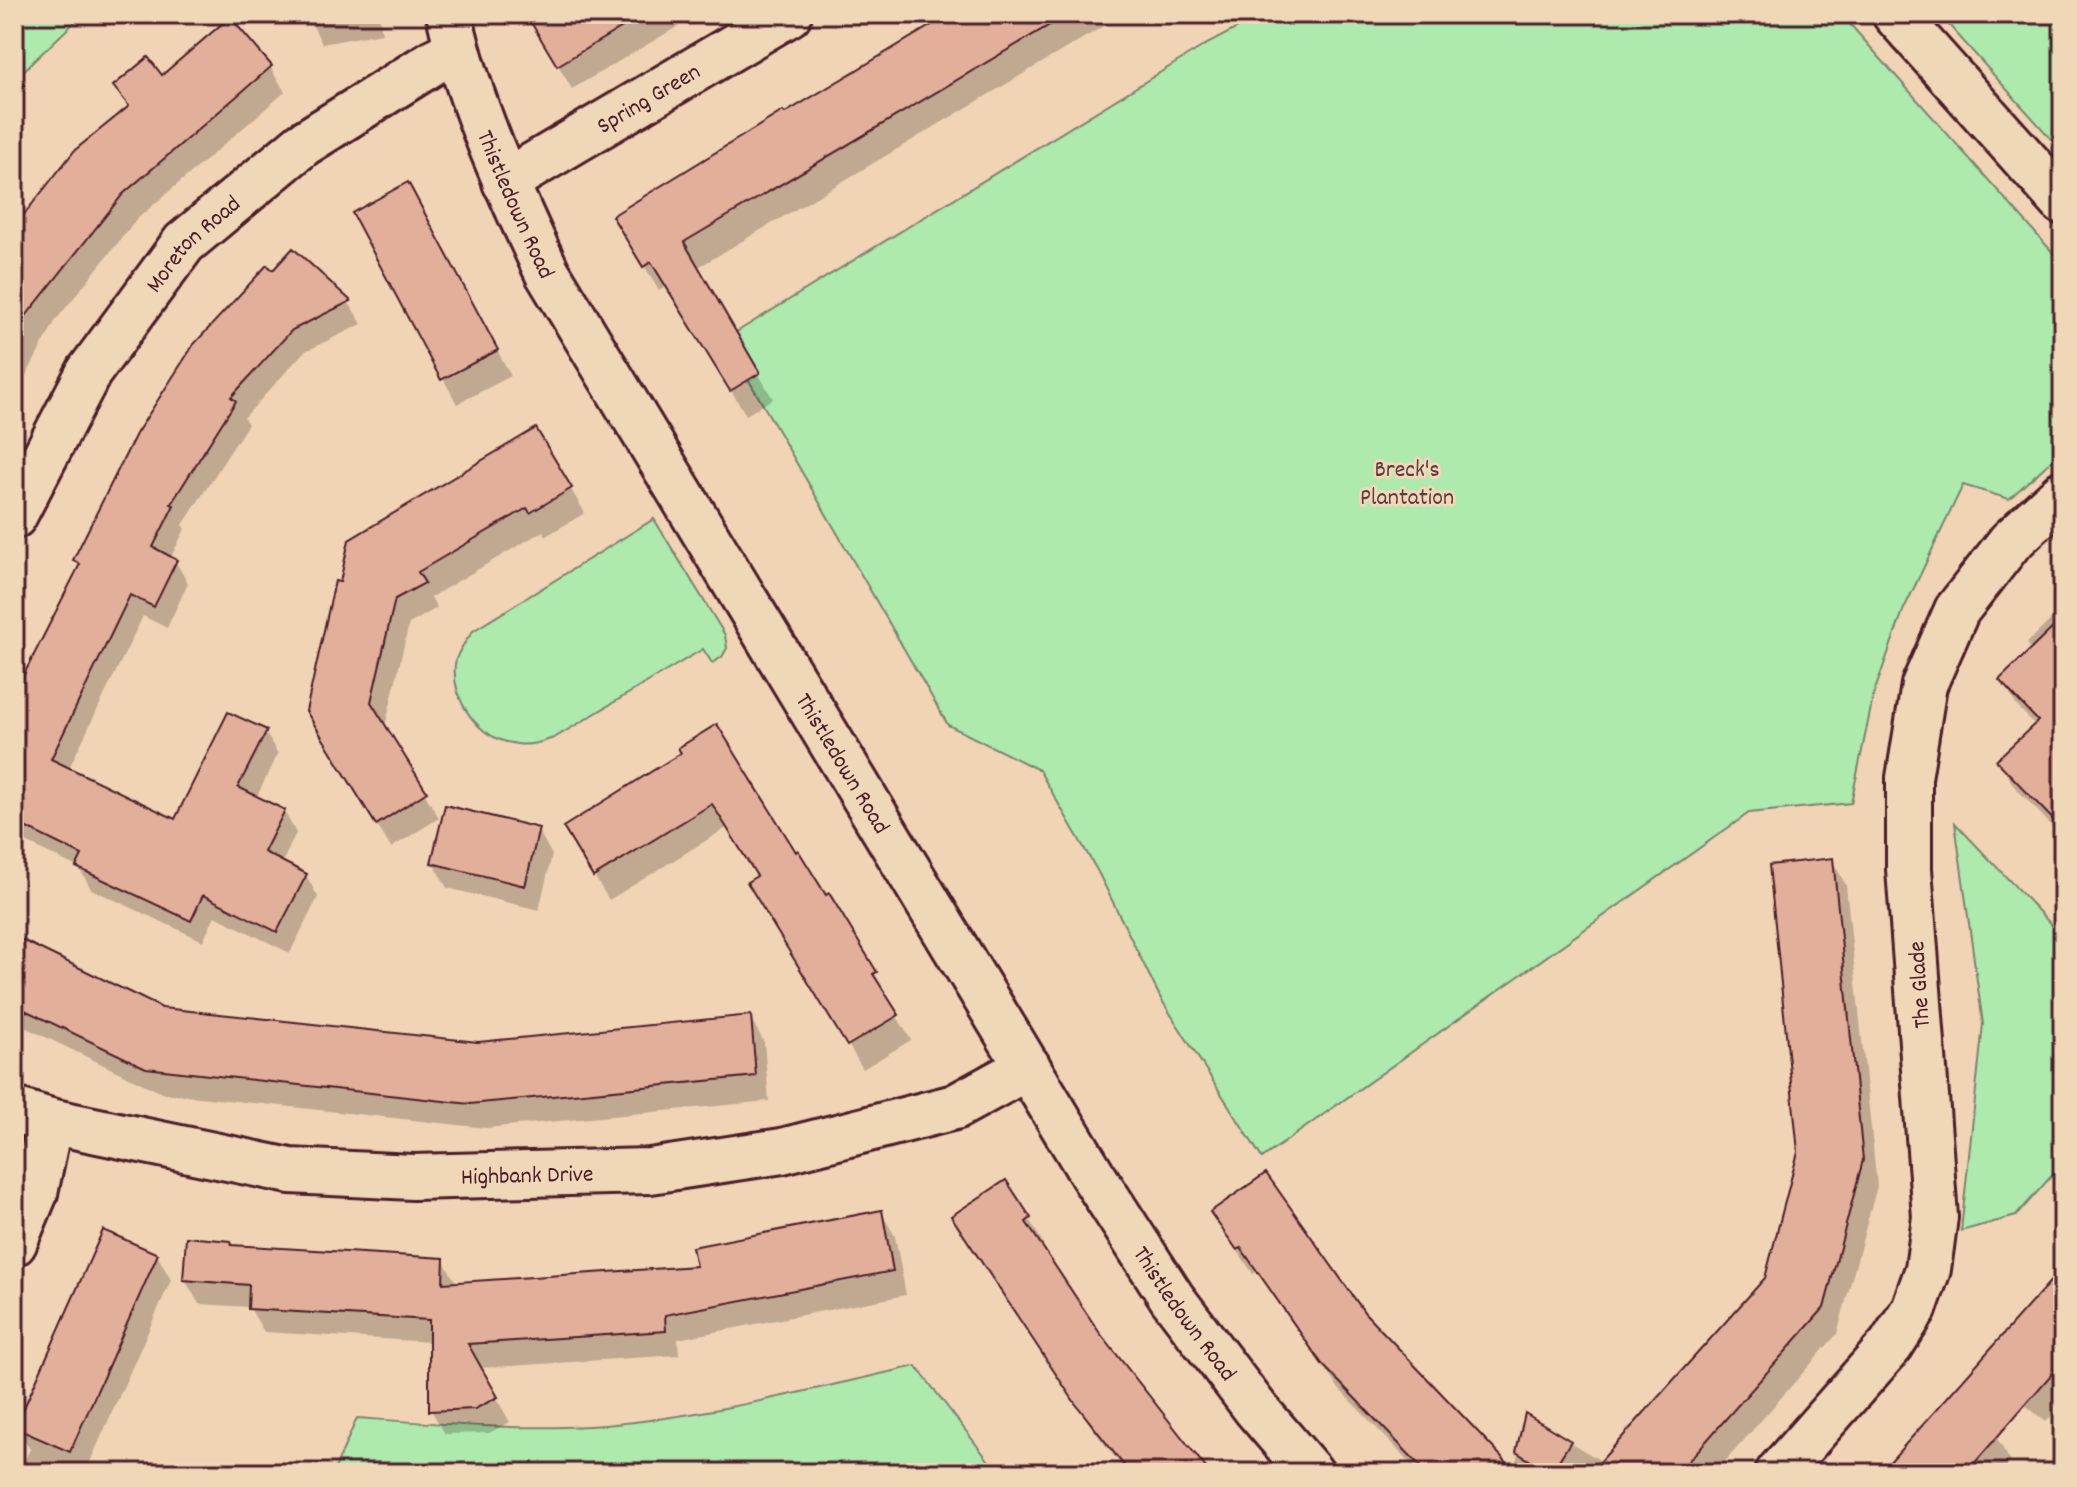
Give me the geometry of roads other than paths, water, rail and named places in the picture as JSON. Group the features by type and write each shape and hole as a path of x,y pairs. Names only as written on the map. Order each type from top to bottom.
{"street":[{"name":"Spring Green","path":"505,182 789,14"},
{"path":"1895,14 2063,202"},
{"name":"Thistledown Road","path":"453,32 505,182 547,272 1092,1174 1172,1298 1256,1409 1311,1473"},
{"name":"Moreton Road","path":"14,516 89,372 184,243 303,144 435,61 453,32"},
{"name":"The Glade","path":"1778,1473 1891,1345 1914,1309 1928,1269 1935,1217 1909,869 1909,778 1924,685 1957,610 2010,542 2063,493"},
{"name":"Highbank Drive","path":"32,1115 290,1171 413,1177 650,1171 782,1151 955,1107 1028,1067"},
{"path":"14,1243 35,1193 32,1115"}],"park label":[{"name":"Breck's Plantation","path":"1407,482"}]}
